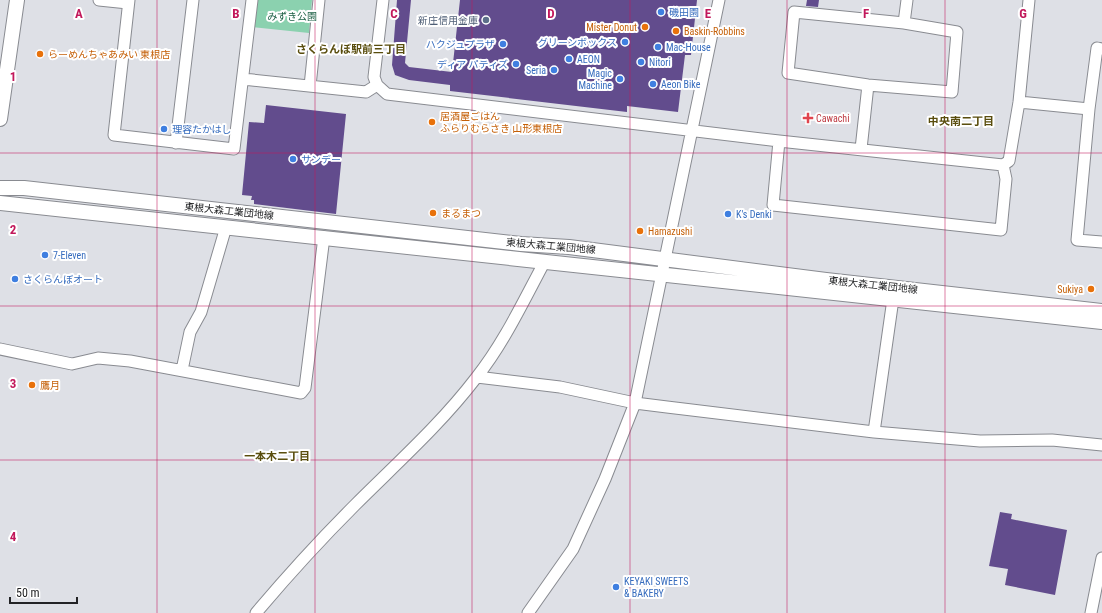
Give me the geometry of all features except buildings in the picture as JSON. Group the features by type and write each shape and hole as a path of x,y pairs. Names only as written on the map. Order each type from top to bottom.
{"main road":[{"path":"0,119 17,0"},
{"name":"東根大森工業団地線","path":"0,188 24,188 521,244 569,247 664,260 1102,311"},
{"name":"東根大森工業団地線","path":"0,203 1102,322"}],"street":[{"path":"99,0 128,2 114,135 234,149 252,0"},
{"path":"176,143 193,0"},
{"path":"310,86 319,0"},
{"path":"383,0 374,77 377,85 387,94 691,129 779,141 1003,165 1009,162 1019,102 1030,0"},
{"path":"528,613 573,549 605,479 635,403 719,0"},
{"path":"904,23 907,0"},
{"path":"794,12 904,23 957,32 952,92 868,85 788,73 794,12"},
{"path":"1102,49 1098,48 1089,109 1077,240 1102,242"},
{"path":"243,78 366,92 377,85"},
{"path":"861,149 868,85"},
{"path":"1019,102 1089,109"},
{"path":"779,141 773,205 1001,230 1006,179 1003,165"},
{"path":"182,370 190,332 203,305 226,227"},
{"path":"0,349 72,364 106,358 182,370 301,393 305,388 324,237"},
{"path":"256,613 293,569 438,424 477,377 513,321 545,261"},
{"path":"874,432 893,299"},
{"path":"477,377 560,387 635,403 874,432 980,441 1052,440 1102,444"},
{"path":"1091,613 1102,558"}],"green space":[{"name":"みずき公園","path":"255,0 312,0 309,33 252,27"}],"place":[{"name":"磯田園","path":"661,12"},
{"name":"新庄信用金庫","path":"486,20"},
{"name":"Mister Donut","path":"645,27"},
{"name":"Baskin-Robbins","path":"676,31"},
{"name":"グリーンボックス","path":"625,42"},
{"name":"ハクジュプラザ","path":"503,44"},
{"name":"Mac-House","path":"658,47"},
{"name":"らーめんちゃあみい 東根店","path":"40,54"},
{"name":"AEON","path":"569,59"},
{"name":"Nitori","path":"641,62"},
{"name":"ディア パティズ","path":"516,64"},
{"name":"Seria","path":"554,70"},
{"name":"Magic Machine","path":"620,79"},
{"name":"Aeon Bike","path":"653,84"},
{"name":"Cawachi","path":"808,118"},
{"name":"居酒屋ごはん ふらりむらさき 山形東根店","path":"432,122"},
{"name":"理容たかはし","path":"164,129"},
{"name":"サンデー","path":"293,159"},
{"name":"まるまつ","path":"433,213"},
{"name":"K's Denki","path":"728,214"},
{"name":"Hamazushi","path":"640,231"},
{"name":"7-Eleven","path":"45,255"},
{"name":"さくらんぼオート","path":"15,279"},
{"name":"Sukiya","path":"1091,289"},
{"name":"鷹月","path":"32,385"},
{"name":"KEYAKI SWEETS & BAKERY","path":"616,587"}],"district":[{"name":"さくらんぼ駅前三丁目","path":"351,49"},
{"name":"中央南二丁目","path":"961,121"},
{"name":"一本木二丁目","path":"277,456"}]}
